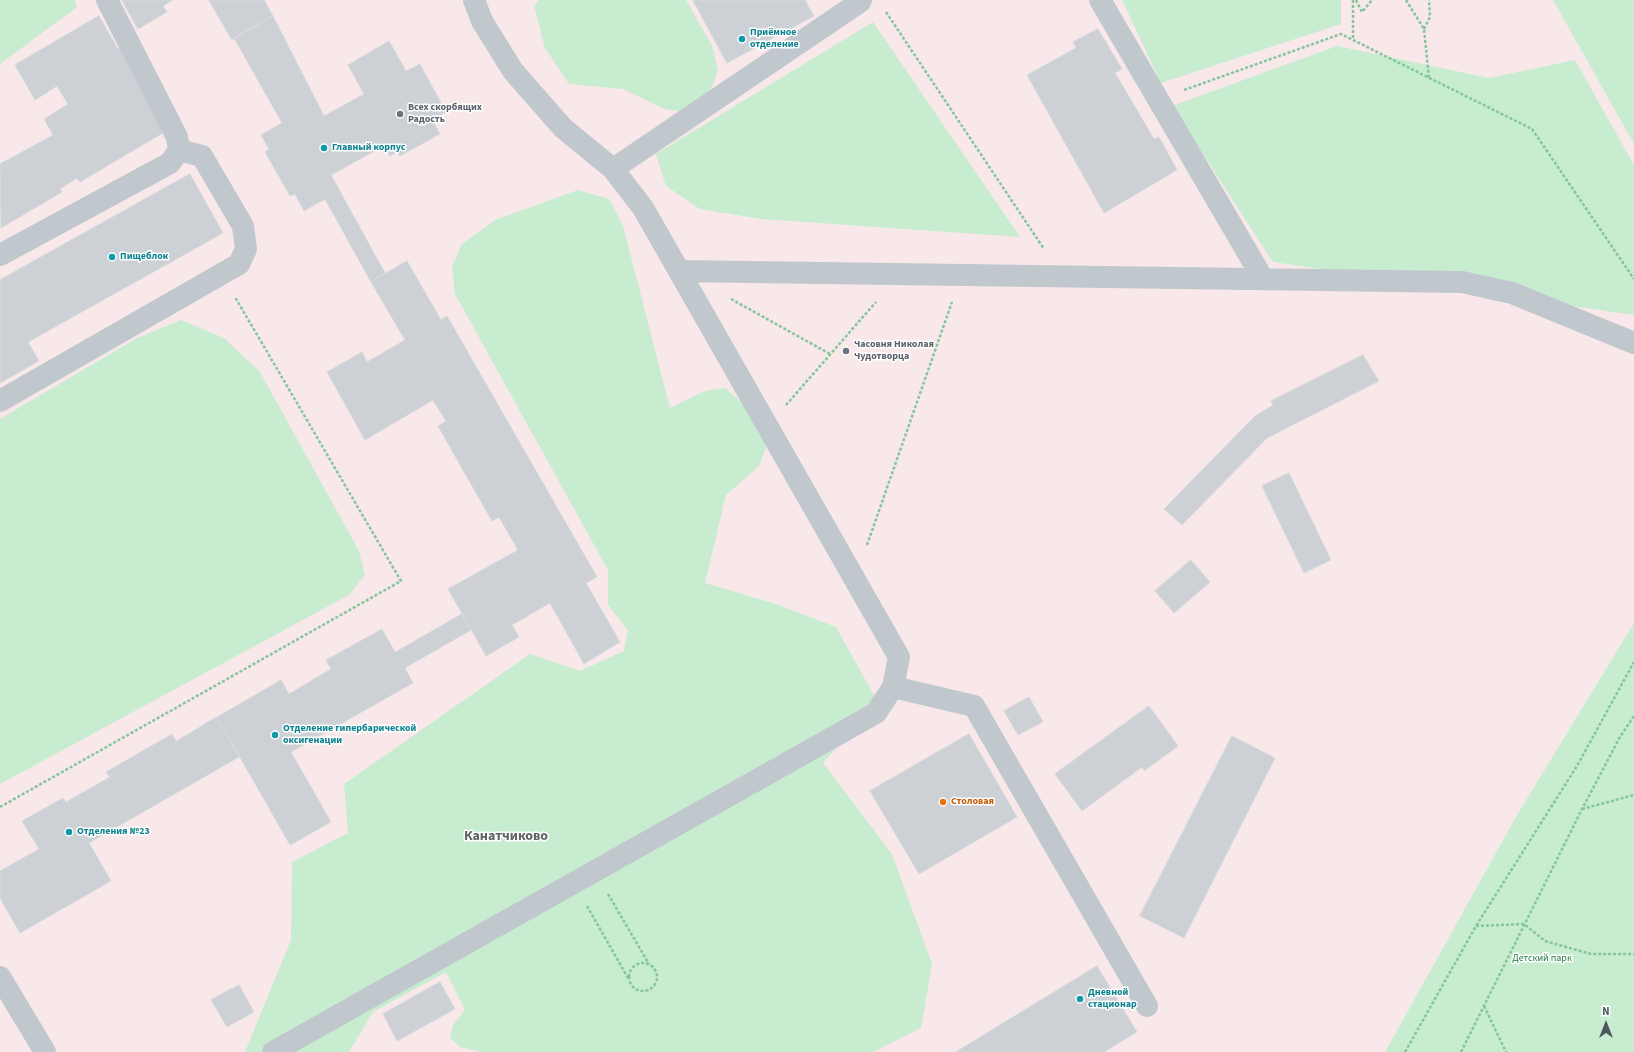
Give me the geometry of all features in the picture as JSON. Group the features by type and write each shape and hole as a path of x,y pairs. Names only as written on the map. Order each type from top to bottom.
{"lane":[{"path":"0,255 170,163 179,150 178,137 107,0"},
{"path":"273,1052 876,713 893,687 899,657 643,208 613,169 563,128 513,71 482,21 474,0"},
{"path":"613,169 861,0"},
{"path":"1100,0 1263,279"},
{"path":"0,401 239,264 246,249 243,226 202,156 179,150"},
{"path":"679,271 1462,282 1512,293 1634,343"},
{"path":"893,687 974,706 1147,1006"},
{"path":"0,977 45,1052"}],"path":[{"path":"1353,0 1353,40"},
{"path":"1356,0 1362,12 1372,0"},
{"path":"1406,0 1424,29 1429,78"},
{"path":"1424,29 1430,17 1429,0"},
{"path":"883,7 1062,276"},
{"path":"1158,99 1341,34 1532,129 1634,279"},
{"path":"0,807 401,581 221,274"},
{"path":"768,426 900,274"},
{"path":"855,578 961,275"},
{"path":"727,297 830,354"},
{"path":"1405,1052 1476,926 1577,766 1634,662"},
{"path":"1461,1052 1582,809 1620,737 1634,716"},
{"path":"1582,809 1634,795"},
{"path":"574,883 631,985 636,990 643,991 651,989 656,984 657,976 655,969 649,964 595,871"},
{"path":"1476,926 1524,924 1545,941 1591,954 1634,954"},
{"path":"628,978 630,971 635,965 642,963 649,964"},
{"path":"1484,1005 1506,1052"}],"shaded area":[{"path":"0,0 1553,0 1634,144 1634,623 1517,815 1385,1052 0,1052"}],"green space":[{"path":"0,0 75,0 77,7 0,64"},
{"path":"539,0 686,0 712,46 718,71 711,89 694,105 682,112 664,109 623,89 569,84 545,48 534,6"},
{"path":"1122,0 1341,0 1341,24 1161,83"},
{"path":"1553,0 1634,0 1634,144"},
{"path":"873,22 1020,237 761,219 700,209 666,186 656,154"},
{"path":"1337,46 1489,78 1575,60 1634,165 1634,315 1273,262 1172,106"},
{"path":"578,190 609,199 623,226 670,408 705,391 725,388 740,401 763,433 766,448 759,466 726,495 705,583 776,604 836,627 877,701 823,763 892,854 932,964 921,1028 873,1052 481,1052 460,1047 450,1038 453,1025 465,1010 446,972 373,1012 349,1052 245,1052 291,940 292,862 348,833 344,784 530,654 580,671 624,651 628,630 608,605 608,570 455,294 452,267 462,244 495,220"},
{"path":"181,320 224,338 260,372 359,551 365,575 349,595 0,784 0,419 137,338"},
{"name":"Детский парк","path":"1634,623 1634,1052 1385,1052 1517,815"}],"building":[{"path":"122,0 173,0 163,6 167,12 138,29"},
{"path":"209,0 264,0 273,16 232,40"},
{"name":"Приёмное отделение","path":"693,0 805,0 814,16 727,63"},
{"path":"99,16 118,49 121,47 168,130 80,182 77,178 60,189 62,192 1,228 0,164 53,135 44,119 68,104 57,86 35,100 15,65"},
{"name":"Главный корпус","path":"273,16 324,116 364,94 348,65 389,41 406,71 420,64 446,112 432,120 440,134 400,156 397,152 390,156 384,146 331,175 385,273 371,282 325,199 304,211 295,194 290,196 265,152 269,149 261,135 282,123 234,38"},
{"path":"1098,29 1122,69 1115,73 1154,139 1159,137 1177,170 1104,213 1027,75 1076,48 1073,42"},
{"name":"Пищеблок","path":"190,174 223,233 28,342 39,361 0,383 0,280"},
{"path":"407,261 441,320 447,316 597,577 586,583 620,642 584,664 550,603 512,625 519,637 486,656 448,589 518,550 499,517 492,521 438,426 446,421 433,400 365,440 327,372 362,352 367,362 405,340 371,282"},
{"path":"1363,355 1379,381 1267,438 1182,525 1164,509 1255,416 1273,405 1271,401"},
{"path":"1289,473 1331,560 1304,573 1262,486"},
{"path":"1191,560 1210,582 1174,613 1155,591"},
{"name":"Отделение гипербарической оксигенации","path":"462,614 471,630 405,668 413,683 291,752 331,822 290,845 217,717 281,680 289,694 331,669 326,660 382,629 395,652"},
{"path":"1029,697 1043,722 1018,735 1004,711"},
{"path":"1149,706 1178,746 1144,771 1142,767 1082,811 1055,774"},
{"name":"Отделения №23","path":"217,717 239,757 89,843 111,881 20,933 0,898 0,871 39,849 22,821 63,798 66,802 110,777 106,772 172,734 176,741"},
{"path":"969,734 1017,817 919,874 870,791"},
{"path":"1232,736 1275,758 1184,938 1140,916"},
{"name":"Дневной стационар","path":"1097,966 1137,1032 1104,1052 956,1052"},
{"path":"440,982 455,1009 397,1041 383,1014"},
{"path":"239,985 254,1012 227,1027 211,1000"}],"place":[{"name":"Приёмное отделение","path":"742,39"},
{"name":"Всех скорбящих Радость","path":"400,114"},
{"name":"Главный корпус","path":"324,148"},
{"name":"Пищеблок","path":"112,257"},
{"name":"Часовня Николая Чудотворца","path":"846,351"},
{"name":"Отделение гипербарической оксигенации","path":"275,735"},
{"name":"Столовая","path":"943,802"},
{"name":"Отделения №23","path":"69,832"},
{"name":"Дневной стационар","path":"1080,999"}],"district":[{"name":"Канатчиково","path":"506,837"}]}
